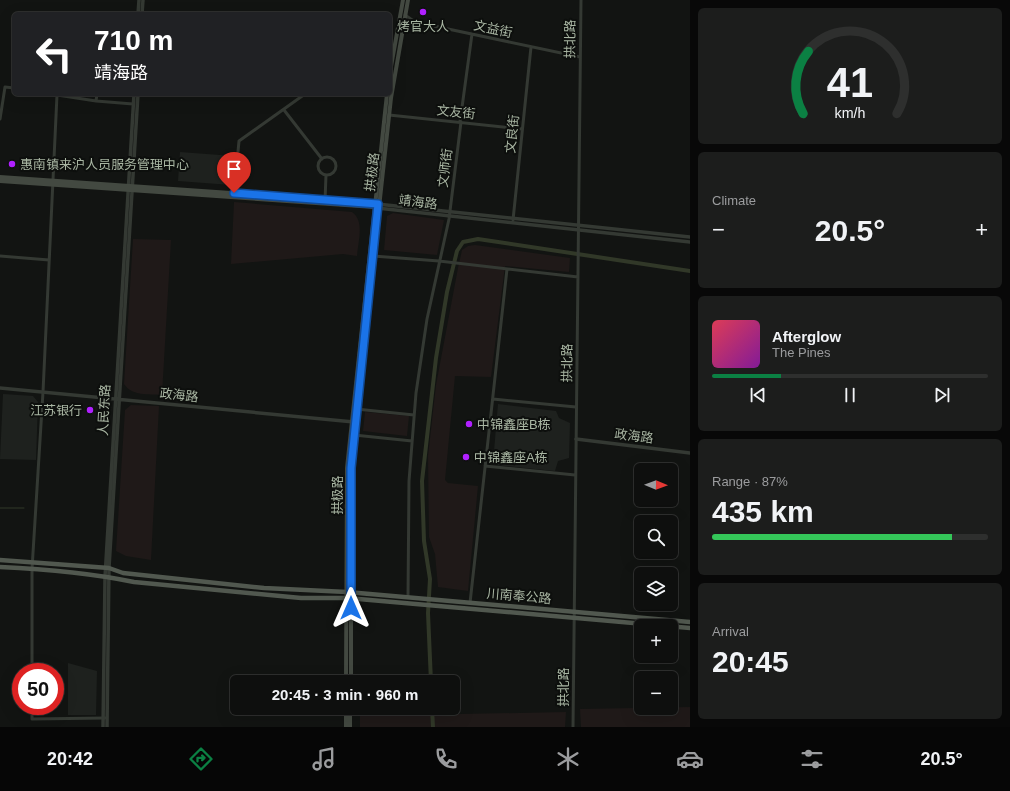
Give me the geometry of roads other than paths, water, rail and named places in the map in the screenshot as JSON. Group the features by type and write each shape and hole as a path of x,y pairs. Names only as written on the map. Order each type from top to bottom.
{"main road":[{"path":"392,61 403,0"},
{"name":"拱极路","path":"351,675 349,592 353,422 373,256 376,205 408,0"},
{"name":"拱极路","path":"355,409 387,96"},
{"name":"靖海路","path":"0,177 53,183"},
{"name":"靖海路","path":"0,181 53,183 376,205"},
{"name":"川南奉公路","path":"0,560 107,568 123,573 264,588 349,592 690,622"},
{"name":"川南奉公路","path":"0,567 32,569 107,577 134,582 301,598 349,598 690,628"},
{"name":"拱极路","path":"346,675 349,598"},
{"path":"346,715 346,727"},
{"path":"350,715 350,727"}],"street":[{"path":"138,12 139,0"},
{"path":"142,12 143,0"},
{"name":"拱北路","path":"573,727 580,0"},
{"name":"文益街","path":"405,15 415,22 580,57"},
{"name":"文师街","path":"408,598 408,510 414,414 423,344 449,214 472,34"},
{"name":"文良街","path":"512,220 531,47"},
{"path":"0,119 5,87 12,88"},
{"path":"32,663 32,562 43,392 57,96"},
{"path":"64,96 96,101 133,104"},
{"path":"96,101 97,96"},
{"name":"人民东路","path":"130,188 134,96"},
{"name":"人民东路","path":"103,727 105,718 107,568 116,399 138,96"},
{"path":"234,195 238,141 302,96"},
{"path":"284,110 322,159"},
{"name":"文友街","path":"389,115 522,129"},
{"path":"330,158 335,164 334,172 326,175 322,174 318,165 322,159 330,158"},
{"path":"325,201 326,175"},
{"name":"靖海路","path":"376,205 690,242"},
{"name":"靖海路","path":"578,228 690,237"},
{"path":"0,256 49,260"},
{"path":"373,256 439,261 578,276"},
{"path":"470,603 507,268"},
{"name":"政海路","path":"0,388 353,422"},
{"path":"493,399 576,407"},
{"path":"355,409 414,414"},
{"path":"352,435 412,441"},
{"name":"政海路","path":"576,439 690,453"},
{"path":"485,466 576,475"},
{"path":"32,715 32,719 105,718"},
{"name":"人民东路","path":"105,718 107,727"}],"waterway":[{"path":"431,675 428,613 430,579 424,541 422,481 436,358 447,292 457,251 463,242 478,239 690,271"},
{"path":"0,508 24,508"},
{"path":"432,715 433,727"}],"place":[{"name":"烤官大人","path":"423,12"},
{"name":"惠南镇来沪人员服务管理中心","path":"12,164"},
{"name":"江苏银行","path":"90,410"},
{"name":"中锦鑫座B栋","path":"469,424"},
{"name":"中锦鑫座A栋","path":"466,457"}]}
